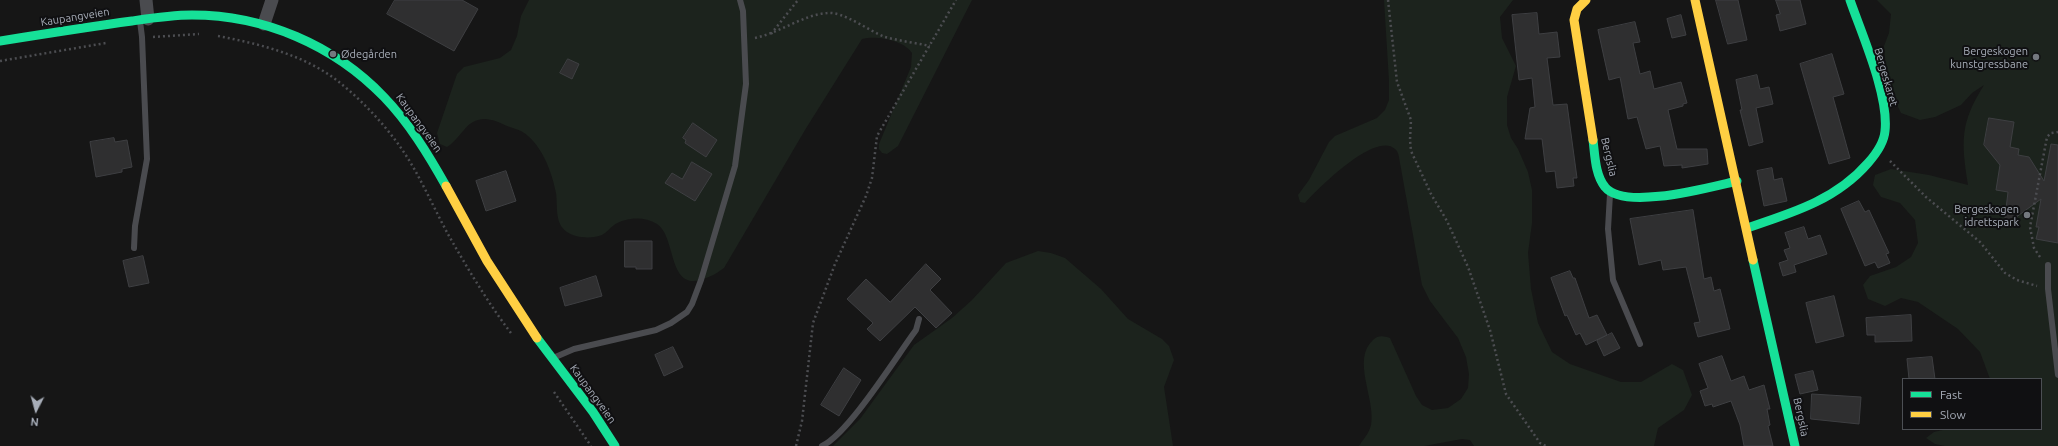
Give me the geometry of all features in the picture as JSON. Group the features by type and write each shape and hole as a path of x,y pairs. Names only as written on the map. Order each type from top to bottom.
{"street":[{"path":"144,19 146,0"},
{"path":"264,24 272,0"},
{"name":"Bergslia","path":"1586,0 1577,9 1574,20 1576,45 1599,176 1610,192 1620,197 1646,198 1737,181"},
{"name":"Bergslia","path":"1695,0 1737,181 1795,446"},
{"name":"Bergeskaret","path":"1747,228 1806,209 1829,197 1848,184 1866,166 1877,152 1885,131 1881,97 1850,0"},
{"name":"Kaupangveien","path":"0,41 144,19 191,15 212,16 264,24 314,44 339,58 368,80 388,100 423,146 486,260 552,359 588,405 614,446"}],"lane":[{"path":"552,359 574,349 656,330 671,323 687,312 701,280 735,166 746,84 743,41 743,12 740,0"},
{"path":"134,248 135,226 147,159 142,37 144,19"},
{"path":"1610,192 1608,229 1613,280 1640,344"},
{"path":"2048,265 2048,289 2058,375"},
{"path":"822,446 828,443 846,426 916,330 919,319"}],"path":[{"path":"771,35 798,0"},
{"path":"796,446 802,421 810,342 817,311 835,264 866,196 872,178 877,136 956,0"},
{"path":"1388,0 1397,82 1411,120 1411,151 1431,194 1447,221 1468,267 1490,330 1506,394 1540,442 1546,446"},
{"path":"743,41 771,35 813,16 827,12 838,14 869,30 887,37 930,46"},
{"path":"142,37 201,34"},
{"path":"215,35 267,47 307,63 338,81 364,104 385,128 416,172 449,236 492,309 511,334"},
{"path":"0,61 112,42"},
{"path":"2048,265 2038,256 2034,248 2030,227 2047,137 2051,133 2058,132"},
{"path":"1877,152 1891,162 1942,211 1980,242 2005,273 2017,280 2048,289"},
{"path":"553,391 591,446"}],"shaded area":[{"path":"529,0 972,0 898,146 887,154 882,153 879,149 879,144 911,67 912,53 903,45 882,38 862,39 805,130 724,268 707,278 690,281 682,277 677,269 663,230 652,221 635,218 624,220 614,225 602,235 593,237 579,237 567,232 560,224 558,219 556,193 552,176 544,158 534,142 521,131 493,120 482,119 470,124 452,144 447,147 440,144 437,133 457,74 464,67 500,58 511,50 517,36 521,16"},
{"path":"1384,0 1513,0 1500,17 1502,38 1516,66 1507,97 1507,125 1511,138 1518,149 1528,172 1532,190 1532,223 1528,253 1531,289 1538,323 1552,352 1570,364 1621,382 1641,382 1672,364 1683,370 1692,395 1684,410 1658,428 1654,446 1474,446 1470,440 1462,439 1424,446 1359,446 1371,425 1372,415 1364,369 1364,358 1367,348 1375,338 1381,336 1390,338 1416,396 1422,405 1432,410 1448,408 1461,399 1468,388 1469,374 1466,357 1458,338 1430,301 1422,285 1399,157 1396,150 1386,146 1374,148 1361,154 1347,164 1305,203 1300,202 1298,195 1309,180 1329,142 1335,136 1377,118 1385,110 1389,100 1389,81"},
{"path":"1877,0 2058,0 2058,446 1945,446 1935,444 1926,438 1934,432 1943,430 2042,430 2042,378 1990,378 1980,352 1958,329 1918,302 1901,298 1885,306 1868,299 1863,285 1870,276 1896,267 1911,257 1918,243 1915,220 1900,203 1881,197 1873,185 1875,175 1891,169 1929,175 1968,185 1964,156 1964,133 1970,110 1984,85 1972,93 1961,105 1935,117 1920,120 1901,113 1891,93 1886,69 1884,46 1889,33 1891,14"},
{"path":"1038,251 1051,253 1065,258 1101,289 1128,319 1162,339 1169,346 1174,360 1164,387 1173,446 833,446 860,419 914,345 952,318 972,300 1006,263"}],"building":[{"path":"395,0 462,0 478,9 454,51 387,14"},
{"path":"1716,0 1738,0 1747,40 1728,44"},
{"path":"1776,0 1800,0 1806,24 1780,31 1776,15 1780,14"},
{"path":"1537,13 1539,34 1557,32 1560,57 1547,58 1553,105 1567,104 1577,178 1573,178 1574,186 1557,188 1555,171 1546,172 1542,139 1525,139 1530,108 1535,107 1532,78 1519,80 1512,15"},
{"path":"1681,15 1686,35 1672,38 1667,19"},
{"path":"1635,22 1640,42 1633,43 1640,74 1650,71 1654,89 1681,82 1687,103 1683,104 1683,106 1668,110 1677,149 1707,149 1708,164 1682,168 1682,165 1664,166 1660,146 1646,149 1637,117 1628,119 1620,77 1609,80 1598,30"},
{"path":"1832,54 1844,94 1833,97 1850,158 1829,164 1800,64"},
{"path":"568,59 579,64 572,79 560,73"},
{"path":"1757,75 1760,89 1769,87 1773,104 1756,108 1763,142 1749,146 1740,110 1742,110 1736,80"},
{"path":"1989,118 2014,122 2010,147 2019,149 2018,155 2029,157 2044,181 2051,144 2058,145 2058,243 2036,239 2039,227 2036,227 2041,199 2004,226 2008,192 1996,190 2000,165 1984,145"},
{"path":"693,123 717,140 706,157 685,143 686,140 683,138"},
{"path":"114,138 115,142 127,140 132,167 122,169 122,172 96,177 90,142"},
{"path":"692,162 712,174 695,201 665,183 672,173 682,179"},
{"path":"1772,168 1774,180 1782,178 1787,201 1764,206 1757,171"},
{"path":"506,171 516,201 486,211 476,181"},
{"path":"1859,201 1865,212 1869,210 1889,253 1886,254 1890,263 1878,268 1875,262 1865,266 1841,209"},
{"path":"1693,210 1704,279 1711,277 1714,291 1720,289 1730,329 1698,337 1694,323 1700,322 1686,267 1663,270 1661,260 1639,265 1630,219"},
{"path":"1804,227 1808,239 1820,235 1827,254 1794,265 1796,272 1783,276 1779,263 1788,260 1784,250 1790,248 1785,233"},
{"path":"625,241 652,241 652,269 625,267"},
{"path":"143,256 149,283 129,287 123,261"},
{"path":"926,264 941,279 930,290 952,313 936,328 915,307 880,341 867,329 873,323 847,299 866,279 890,302"},
{"path":"1570,271 1573,278 1575,278 1589,318 1597,315 1607,335 1586,345 1580,333 1576,335 1567,315 1565,316 1551,278"},
{"path":"596,276 602,296 565,306 560,288"},
{"path":"1834,296 1844,336 1816,343 1806,303"},
{"path":"1911,315 1912,341 1875,342 1875,335 1867,335 1866,318"},
{"path":"1612,333 1620,348 1604,356 1597,341"},
{"path":"673,347 683,367 664,376 655,355"},
{"path":"1722,356 1731,381 1744,376 1749,390 1764,385 1770,409 1767,409 1770,425 1768,426 1773,446 1744,446 1740,425 1731,401 1713,407 1712,404 1705,406 1700,391 1708,388 1699,364"},
{"path":"1932,357 1935,378 1909,378 1907,359"},
{"path":"844,368 861,380 839,416 821,405"},
{"path":"1813,371 1818,390 1800,394 1795,375"},
{"path":"1812,394 1861,397 1859,424 1811,419"}],"traffic: fast":[{"path":"1747,228 1797,211 1828,196 1855,176 1871,160 1881,144 1885,131 1883,100 1874,65 1850,0"},
{"path":"0,41 154,18 192,15 219,16 245,20 271,27 296,36 343,62 384,97 410,128 446,186"},
{"path":"1593,140 1599,177 1605,187 1615,194 1630,197 1668,195 1737,181"},
{"path":"1753,260 1795,446"},
{"path":"537,338 593,412 615,446"}],"traffic: slow":[{"path":"1586,0 1577,9 1574,20 1593,140"},
{"path":"1695,0 1753,260"},
{"path":"446,186 487,261 537,338"}],"place":[{"name":"Ødegården","path":"333,54"},
{"name":"Bergeskogen kunstgressbane","path":"2036,57"},
{"name":"Bergeskogen idrettspark","path":"2027,215"}]}
